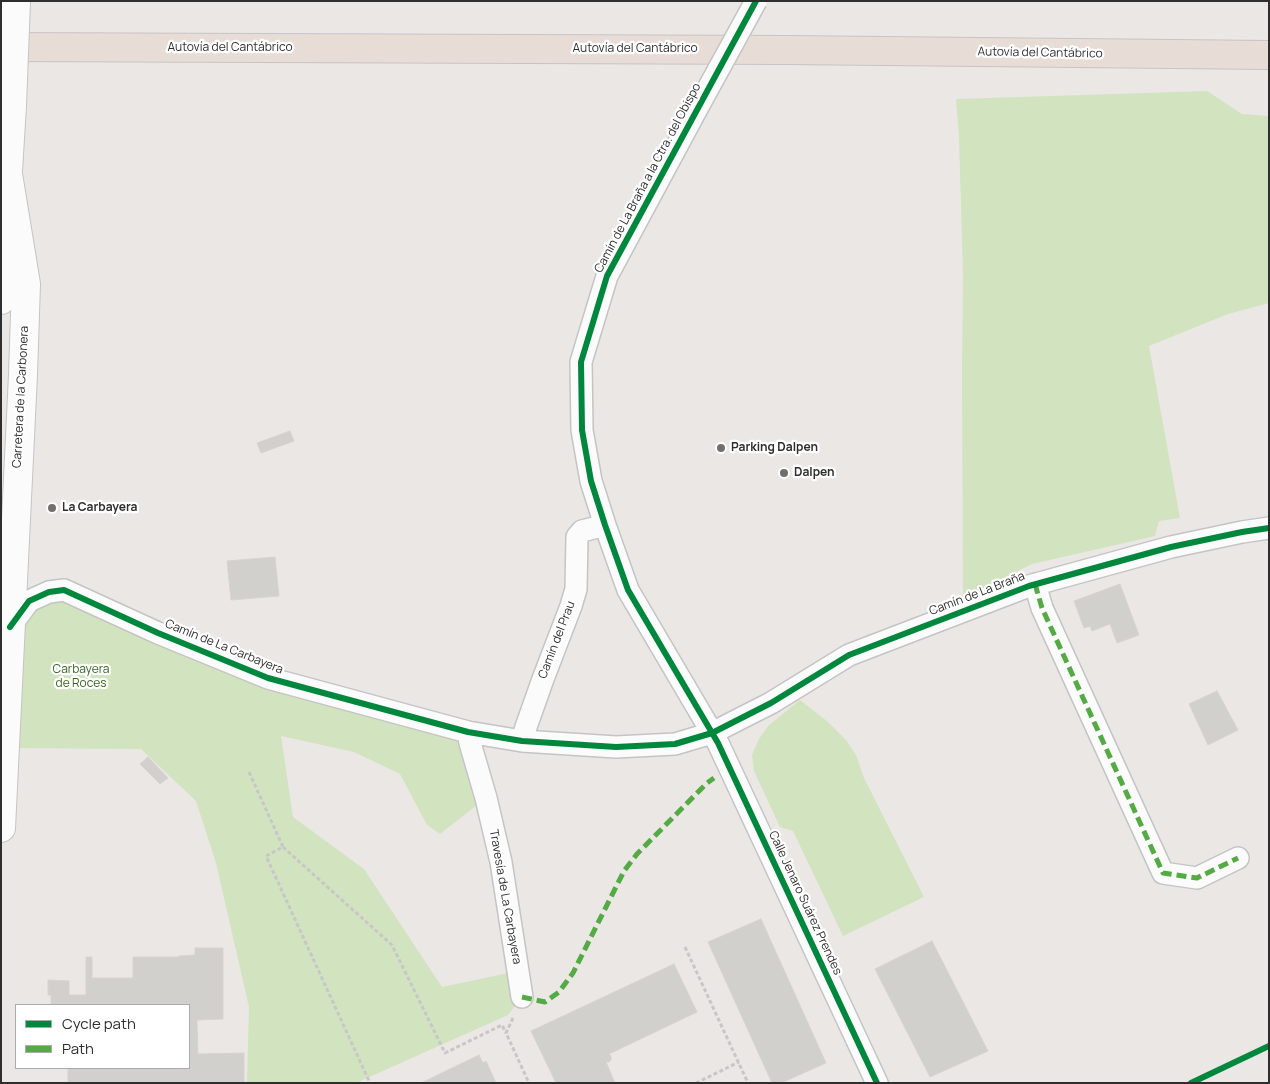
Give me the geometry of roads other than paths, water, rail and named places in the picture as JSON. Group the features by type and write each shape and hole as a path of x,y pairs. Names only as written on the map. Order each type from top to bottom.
{"highway":[{"name":"Autovía del Cantábrico","path":"1,47 768,50 1269,55"}],"street":[{"name":"Carretera de la Carbonera","path":"1,300 16,1"},
{"name":"Camín de La Braña a la Ctra. del Obispo","path":"712,733 628,590 605,525 591,481 582,430 581,362 606,276 756,1"},
{"name":"Carretera de la Carbonera","path":"1,828 26,284 8,168"},
{"name":"Camín del Prau","path":"522,742 576,589 577,538 582,531 605,525"},
{"name":"Camín de La Braña","path":"522,742 616,748 675,744 712,733 771,702 849,655 1035,584 1171,547 1269,528"},
{"path":"1035,584 1042,608 1163,873 1197,878 1238,858"},
{"name":"Camín de La Carbayera","path":"10,627 29,601 49,592 63,590 158,633 268,678 468,732 522,742"},
{"name":"Travesía de La Carbayera","path":"468,732 502,862 522,997"},
{"name":"Calle Jenaro Suárez Prendes","path":"712,733 877,1083"}],"place":[{"name":"Parking Dalpen","path":"721,448"},
{"name":"Dalpen","path":"784,473"},
{"name":"La Carbayera","path":"52,508"}],"park label":[{"name":"Carbayera de Roces","path":"81,677"}]}
